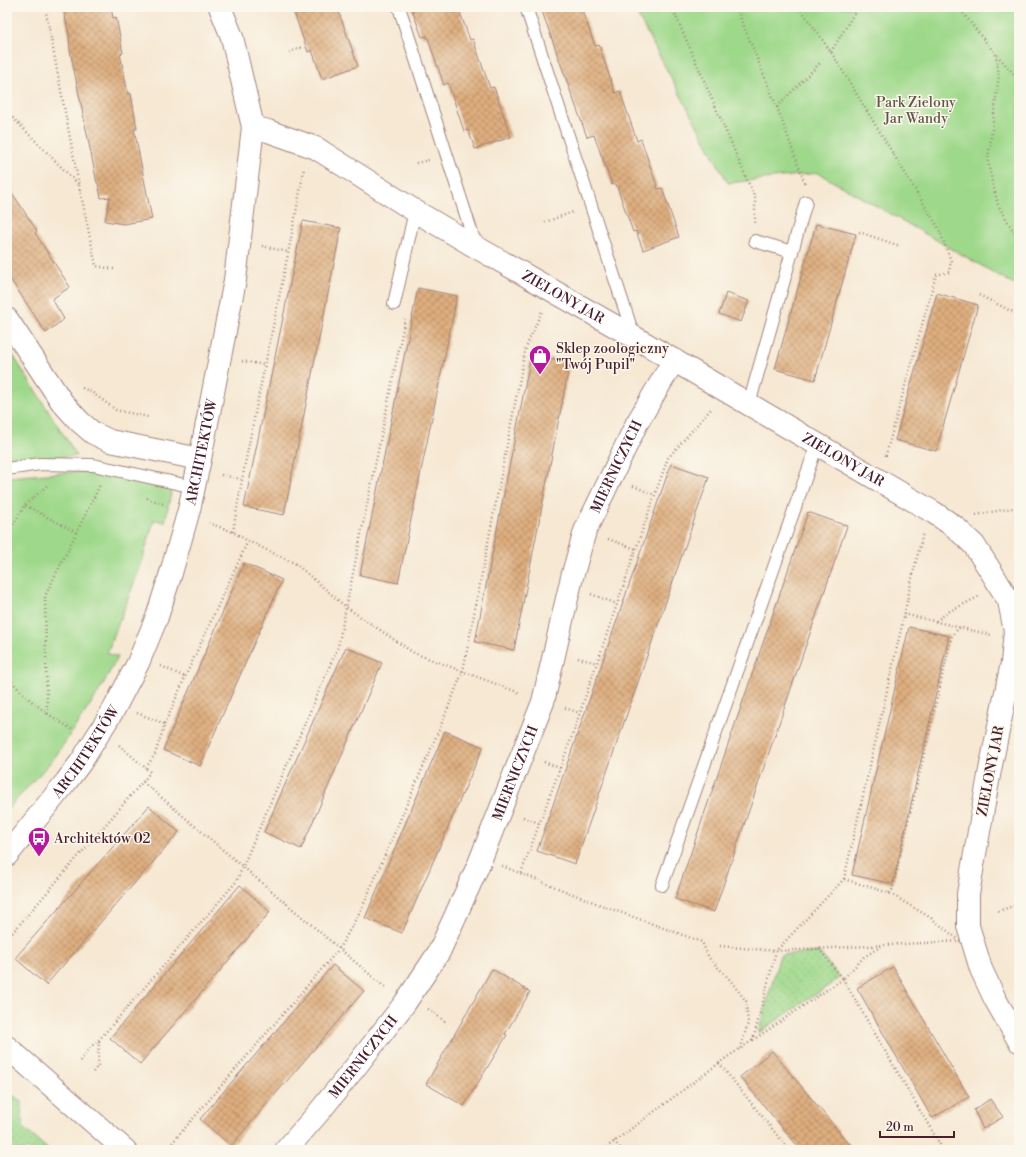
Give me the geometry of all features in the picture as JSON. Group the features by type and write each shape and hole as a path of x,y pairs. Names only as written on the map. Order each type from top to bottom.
{"street":[{"name":"ARCHITEKTÓW","path":"7,855 66,782 104,741 114,709 138,663 157,617 189,510 235,280 253,127 232,37 220,7"},
{"name":"ZIELONY JAR","path":"253,127 316,148 476,247 674,360 933,512 955,527 974,545 1009,602 1015,631 1012,663 968,894 968,926 981,969 995,999 1019,1041"},
{"path":"7,319 62,402 93,434 110,441 200,459"},
{"name":"MIERNICZYCH","path":"286,1150 324,1106 405,1003 439,952 551,704 572,577 585,531 637,423 674,360"},
{"path":"7,1047 124,1150"}],"lane":[{"path":"399,7 476,247"},
{"path":"526,7 634,337"},
{"path":"749,404 806,202"},
{"path":"394,304 415,210"},
{"path":"755,241 792,252"},
{"path":"662,885 817,444"},
{"path":"7,468 40,464 93,465 194,487"}],"path":[{"path":"45,7 96,266 114,269"},
{"path":"672,7 755,198 755,241"},
{"path":"736,7 777,107 806,185 806,202"},
{"path":"799,7 831,52 939,229 951,261 949,272 936,275 885,459"},
{"path":"831,52 858,7"},
{"path":"958,7 996,55 1019,80"},
{"path":"289,52 303,47"},
{"path":"996,55 999,75 988,162 998,205 1015,234 1019,238"},
{"path":"777,107 821,62"},
{"path":"7,112 79,185"},
{"path":"233,532 242,479 305,164"},
{"path":"545,222 591,206"},
{"path":"859,232 900,246"},
{"path":"269,248 288,252"},
{"path":"979,295 1019,315"},
{"path":"172,1143 339,949 362,908 463,671 526,347 543,308"},
{"path":"80,1061 236,882 338,647 405,317"},
{"path":"247,362 265,366"},
{"path":"521,873 580,714 668,458 712,408"},
{"path":"225,476 242,479"},
{"path":"47,714 45,596 102,482"},
{"path":"631,485 655,495"},
{"path":"7,535 25,505 46,486"},
{"path":"25,505 77,533"},
{"path":"969,517 1013,508"},
{"path":"203,521 233,532 248,541 296,564 346,607 414,653 580,714"},
{"path":"752,1040 776,951 844,879 912,578 924,532"},
{"path":"601,536 636,550"},
{"path":"146,768 155,754 165,724 185,677 248,541"},
{"path":"590,594 617,604"},
{"path":"936,621 950,611 982,595"},
{"path":"904,614 994,635"},
{"path":"889,893 892,890 952,635 960,627"},
{"path":"577,657 597,663"},
{"path":"160,666 185,677"},
{"path":"7,675 16,688 47,714 104,741 150,772 7,940"},
{"path":"136,713 165,724"},
{"path":"540,761 560,768"},
{"path":"143,782 376,979"},
{"path":"518,816 539,823"},
{"path":"496,863 606,907 702,942 709,958 730,980 746,1001 748,1023 740,1049"},
{"path":"720,946 776,951 960,941 931,918 889,893 844,879"},
{"path":"998,912 1019,904"},
{"path":"603,1150 719,1063 843,979 864,957 883,945"},
{"path":"819,949 843,979 942,1148"},
{"path":"426,1008 447,1022"},
{"path":"93,1072 98,1066 99,1040"},
{"path":"719,1063 789,1150"},
{"path":"614,1141 622,1150"}],"green space":[{"name":"Park Zielony Jar Wandy","path":"633,7 1019,7 1019,287 818,173 728,183"},
{"path":"7,346 77,456 7,460"},
{"path":"87,471 172,488 165,522 154,520 141,565 107,653 118,657 98,693 55,757 7,810 7,477"},
{"path":"819,952 840,978 758,1033 780,955"},
{"path":"7,1091 22,1102 23,1128 49,1150 7,1150"}],"building":[{"path":"63,7 111,7 113,18 116,17 123,53 120,54 128,94 131,94 137,129 134,129 152,219 124,224 105,221 110,197 101,198 97,183 70,50 69,35"},
{"path":"292,7 337,7 358,66 322,79 312,50 308,52"},
{"path":"411,7 458,7 470,40 473,39 490,88 494,87 511,137 475,149 468,130 464,131 448,83 444,85 427,36 422,37"},
{"path":"553,7 581,7 595,46 599,45 615,93 620,91 637,141 641,139 658,189 662,188 679,237 643,250 636,231 633,232 616,184 612,185 594,135 587,137 570,90 542,11"},
{"path":"7,185 37,231 35,233 70,287 52,299 64,319 46,333 7,274"},
{"path":"303,221 341,228 284,515 244,507"},
{"path":"816,224 856,234 815,380 775,369"},
{"path":"418,288 457,296 398,583 360,575"},
{"path":"726,293 749,301 741,322 719,314"},
{"path":"937,293 978,305 936,451 895,440"},
{"path":"531,355 570,362 514,650 475,642"},
{"path":"671,464 709,477 575,864 537,851"},
{"path":"808,512 847,526 714,912 675,899"},
{"path":"244,563 282,580 200,766 163,750"},
{"path":"909,627 949,636 893,884 852,875"},
{"path":"346,647 382,663 301,849 264,832"},
{"path":"445,731 483,747 402,933 365,918"},
{"path":"149,806 179,832 46,985 15,958"},
{"path":"240,885 270,912 140,1064 110,1038"},
{"path":"333,965 364,991 231,1146 200,1119"},
{"path":"893,967 969,1097 932,1118 857,988"},
{"path":"492,969 530,992 505,1034 507,1035 464,1106 426,1084"},
{"path":"772,1051 854,1150 801,1150 740,1077"},
{"path":"990,1099 1003,1117 983,1129 974,1110"}],"place":[{"name":"Sklep zoologiczny \"Twój Pupil\"","path":"540,376"},
{"name":"Architektów 02","path":"39,858"}]}
